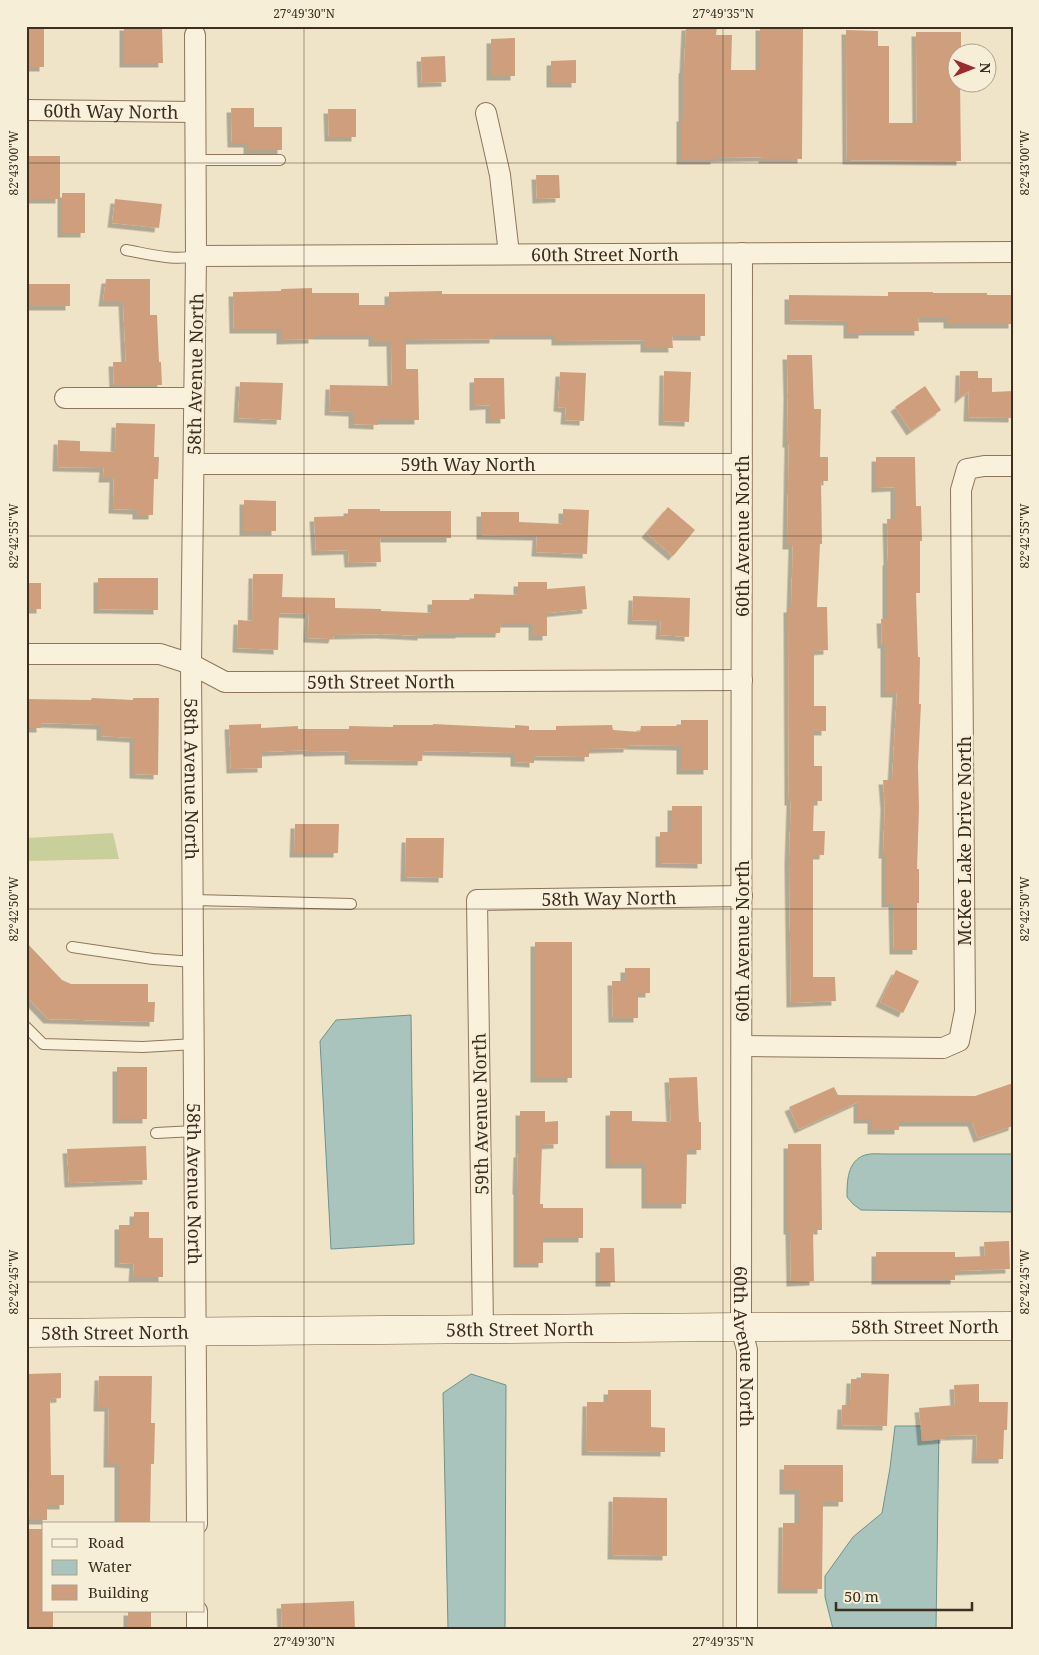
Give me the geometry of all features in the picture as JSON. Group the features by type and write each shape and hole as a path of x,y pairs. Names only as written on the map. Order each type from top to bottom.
{"street":[{"name":"58th Avenue North","path":"195,35 196,256 192,664 197,1522"},
{"name":"60th Way North","path":"26,110 195,112"},
{"path":"486,113 500,175 509,254"},
{"name":"60th Street North","path":"196,256 1013,252"},
{"name":"60th Avenue North","path":"742,253 741,1327 748,1350 747,1629"},
{"path":"65,398 194,398"},
{"name":"59th Way North","path":"194,464 742,464"},
{"name":"McKee Lake Drive North","path":"742,1046 943,1048 959,1041 965,1011 961,490 967,470 984,466 1013,466"},
{"name":"59th Street North","path":"26,654 160,654 192,664 225,682 742,680"},
{"name":"58th Way North","path":"478,900 742,896"},
{"name":"59th Avenue North","path":"478,900 483,1329"},
{"name":"58th Street North","path":"26,1333 1013,1326"},
{"path":"197,1612 197,1629"}],"lane":[{"path":"195,160 280,160"},
{"path":"126,250 163,257 184,258 196,256"},
{"path":"193,900 351,904"},
{"path":"72,947 153,959 194,962"},
{"path":"26,1028 43,1044 143,1047 194,1044"},
{"path":"156,1133 195,1131"}],"green space":[{"path":"113,833 119,859 26,861 26,838"}],"water":[{"path":"411,1015 414,1244 331,1249 320,1041 336,1020"},
{"path":"1013,1154 1013,1212 861,1210 847,1197 851,1167 859,1158 865,1155"},
{"path":"471,1374 506,1385 505,1629 448,1629 443,1393"},
{"path":"895,1426 939,1426 936,1629 833,1629 825,1597 825,1576 853,1537 882,1513"}],"building":[{"path":"26,26 44,26 44,67 26,67"},
{"path":"124,26 162,26 163,63 124,63"},
{"path":"686,26 717,26 716,35 732,35 731,70 760,70 760,26 803,26 802,159 763,159 763,157 681,160 681,117 683,117 683,69"},
{"path":"846,30 878,31 878,46 889,46 889,123 917,123 916,32 961,32 961,42 946,42 946,92 960,92 961,161 847,160"},
{"path":"515,38 515,76 491,76 491,39"},
{"path":"445,56 446,82 422,83 421,57"},
{"path":"576,60 576,83 551,83 551,61"},
{"path":"231,108 254,108 254,127 282,127 282,150 248,150 248,143 232,143"},
{"path":"328,109 356,109 356,137 329,137"},
{"path":"26,156 60,156 60,199 26,199"},
{"path":"536,175 559,175 560,198 537,199"},
{"path":"62,193 85,193 85,233 62,233"},
{"path":"115,199 162,204 159,228 112,223"},
{"path":"106,279 150,279 150,315 157,315 162,385 114,385 113,362 126,362 123,302 103,302"},
{"path":"26,284 70,284 70,306 26,306"},
{"path":"312,288 312,293 359,293 359,305 389,305 389,292 442,291 442,294 705,294 705,336 672,336 673,348 645,348 645,340 556,341 556,335 494,335 494,339 406,340 406,369 418,369 419,420 378,420 378,425 353,424 353,412 329,411 330,385 392,386 391,342 373,342 373,335 313,335 313,339 281,340 281,329 234,329 233,292"},
{"path":"888,292 1013,295 1013,324 948,324 948,318 918,318 919,331 863,331 863,334 848,334 848,321 789,320 789,295 888,296"},
{"path":"787,355 812,355 814,409 821,409 820,457 828,457 828,481 821,481 822,544 820,544 817,607 827,607 828,650 814,651 814,706 826,706 826,731 814,731 814,766 822,766 822,801 814,801 813,831 825,831 824,855 813,855 813,977 835,977 836,1001 791,1003 789,861 791,801 789,801 788,608 791,608 793,545 787,545 789,443 787,443"},
{"path":"664,371 691,372 689,422 663,421"},
{"path":"960,371 978,371 978,378 992,378 992,392 1013,391 1013,418 968,417 969,391 959,399"},
{"path":"560,372 586,373 584,421 565,420 566,408 558,407"},
{"path":"474,378 504,378 505,419 490,419 490,405 474,406"},
{"path":"240,382 283,383 281,420 238,418"},
{"path":"925,386 941,410 911,431 895,407"},
{"path":"116,423 155,424 154,457 159,457 158,479 154,479 153,515 137,515 137,510 113,509 114,478 103,478 104,468 57,467 58,440 80,441 80,451 115,452"},
{"path":"876,457 915,457 916,506 921,506 920,593 916,593 918,657 920,657 919,704 921,704 918,766 917,869 919,869 919,903 917,903 917,950 894,950 893,903 886,903 886,854 883,854 885,805 883,780 892,780 897,693 885,693 885,644 882,644 881,619 887,619 887,519 895,519 895,487 876,488"},
{"path":"244,500 276,501 276,531 244,531"},
{"path":"668,507 695,530 673,556 646,533"},
{"path":"348,509 451,511 451,538 380,538 381,562 349,563 348,550 316,551 314,517 348,516"},
{"path":"563,509 589,510 587,554 536,552 537,536 481,535 481,512 519,512 519,522 563,524"},
{"path":"253,574 283,574 282,597 335,598 335,608 432,613 432,600 474,600 474,594 518,595 518,582 547,582 547,589 585,586 587,609 547,613 547,636 533,636 533,623 501,623 500,633 422,634 422,636 381,634 334,635 333,639 308,638 309,614 279,613 278,650 237,648 238,620 252,621"},
{"path":"98,578 158,578 158,610 98,609"},
{"path":"26,583 41,583 41,609 26,609"},
{"path":"633,596 690,598 689,637 660,635 661,621 632,620"},
{"path":"92,698 133,700 133,698 159,698 158,775 134,774 134,738 101,736 101,725 41,723 41,728 26,728 26,699 91,700"},
{"path":"681,720 708,720 708,770 681,770 681,746 628,745 628,748 589,749 589,757 534,756 534,763 515,762 515,753 423,751 422,761 349,760 349,751 262,752 262,768 231,769 229,725 261,724 261,728 298,726 298,729 349,729 349,726 393,727 393,725 433,724 515,728 515,725 529,726 529,730 556,730 556,726 612,725 613,730 640,732 641,726 681,726"},
{"path":"672,806 702,806 702,864 660,863 660,832 672,832"},
{"path":"295,824 339,824 338,853 294,853"},
{"path":"406,838 444,838 443,878 405,877"},
{"path":"26,942 62,980 71,984 148,984 148,1002 155,1002 154,1022 48,1019 26,996"},
{"path":"535,942 572,942 572,1078 535,1078"},
{"path":"625,968 650,968 650,993 638,993 638,1018 613,1018 612,981 625,981"},
{"path":"896,970 919,981 903,1013 880,1002"},
{"path":"117,1067 147,1067 147,1119 117,1119"},
{"path":"697,1077 699,1122 701,1122 701,1150 687,1150 686,1204 646,1204 646,1164 610,1164 610,1111 632,1111 632,1121 671,1122 669,1078"},
{"path":"1013,1083 1013,1126 978,1138 972,1122 899,1122 899,1130 872,1130 872,1119 858,1119 858,1102 799,1129 789,1107 834,1087 838,1095 975,1096"},
{"path":"520,1111 545,1111 545,1122 558,1121 558,1144 542,1145 540,1204 543,1204 543,1208 583,1208 583,1238 543,1238 543,1263 518,1263 517,1190 518,1153 520,1153"},
{"path":"788,1144 821,1144 822,1230 813,1230 814,1281 791,1282 790,1230 788,1230"},
{"path":"146,1146 147,1180 69,1183 67,1149"},
{"path":"134,1212 149,1212 149,1238 163,1238 163,1277 133,1277 134,1264 119,1263 119,1225 134,1225"},
{"path":"1009,1241 1010,1269 955,1271 955,1280 876,1280 876,1252 955,1252 955,1257 985,1256 984,1242"},
{"path":"600,1248 614,1248 615,1282 600,1282"},
{"path":"61,1373 61,1398 50,1399 51,1475 64,1475 64,1505 47,1505 47,1520 30,1520 27,1374"},
{"path":"861,1373 889,1374 887,1426 841,1425 842,1405 850,1405 851,1379 861,1379"},
{"path":"99,1376 152,1376 151,1423 155,1423 154,1464 151,1464 150,1522 119,1522 119,1463 108,1463 109,1407 98,1407"},
{"path":"979,1384 979,1402 1008,1402 1007,1430 1004,1430 1003,1459 976,1459 977,1435 945,1436 945,1439 922,1441 919,1408 955,1405 954,1385"},
{"path":"608,1390 651,1390 651,1427 665,1428 665,1452 586,1451 587,1402 608,1402"},
{"path":"784,1465 843,1465 843,1502 823,1502 822,1589 782,1589 783,1523 799,1523 799,1490 784,1490"},
{"path":"613,1497 667,1498 667,1556 612,1555"},
{"path":"28,1529 42,1529 42,1612 53,1612 53,1627 27,1628"},
{"path":"354,1601 355,1629 282,1629 281,1604"},
{"path":"128,1612 151,1612 151,1629 128,1629"}]}
